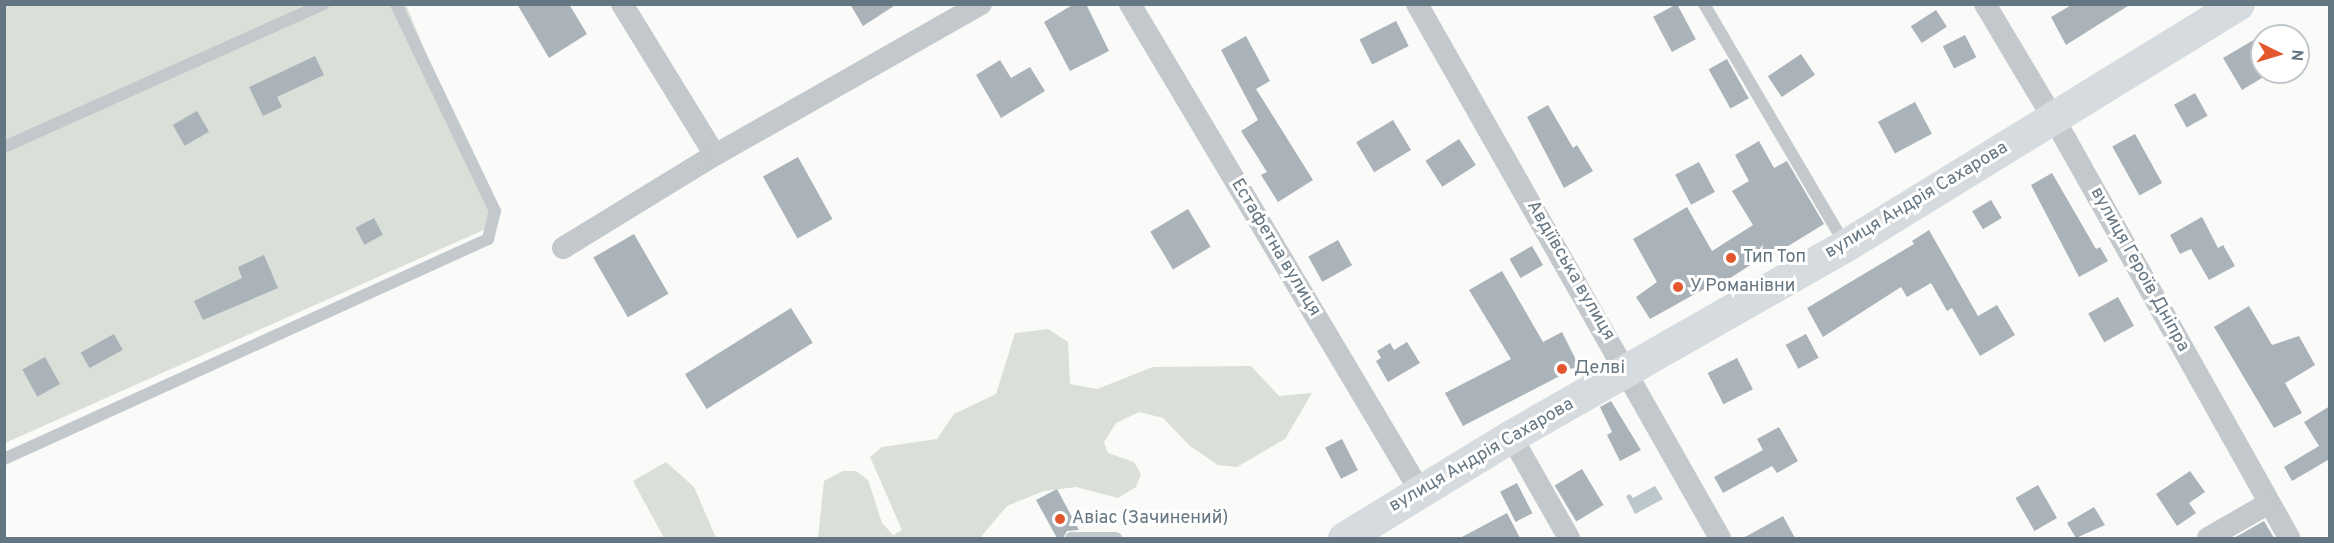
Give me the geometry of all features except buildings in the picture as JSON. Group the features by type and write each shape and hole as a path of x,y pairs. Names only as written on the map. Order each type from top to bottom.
{"main road":[{"name":"вулиця Андрія Сахарова","path":"1344,538 1511,436 1846,245 2238,4"}],"street":[{"path":"622,4 715,155"},
{"path":"563,248 715,155 981,4"},
{"name":"Естафетна вулиця","path":"1130,4 1420,491"},
{"name":"Авдіївська вулиця","path":"1417,4 1720,538"},
{"name":"вулиця Героїв Дніпра","path":"1985,4 2054,118 2289,538"},
{"path":"1511,436 1569,538"},
{"path":"2208,538 2269,502"}],"lane":[{"path":"4,147 322,4"},
{"path":"4,459 488,240 495,211 396,4"},
{"path":"1704,4 1846,245"},
{"path":"1071,538 1116,538"}],"shaded area":[{"path":"4,5 406,5 497,224 5,443"},
{"path":"1048,329 1068,342 1070,384 1097,389 1153,367 1251,366 1279,396 1312,393 1285,439 1237,467 1218,465 1190,446 1163,418 1139,412 1116,423 1104,442 1108,453 1134,462 1141,474 1136,487 1118,498 1076,487 1044,491 1007,506 980,538 818,538 824,481 843,471 856,471 868,480 882,523 893,535 902,530 870,457 882,447 937,439 954,414 996,394 1015,333"},
{"path":"666,462 694,487 716,538 664,538 633,481"},
{"path":"1655,486 1663,499 1635,514 1626,496 1630,494 1633,498"}],"place":[{"name":"Тип Топ","path":"1731,258"},
{"name":"У Романівни","path":"1678,287"},
{"name":"Делві","path":"1562,369"},
{"name":"Авіас (Зачинений)","path":"1060,519"}]}
